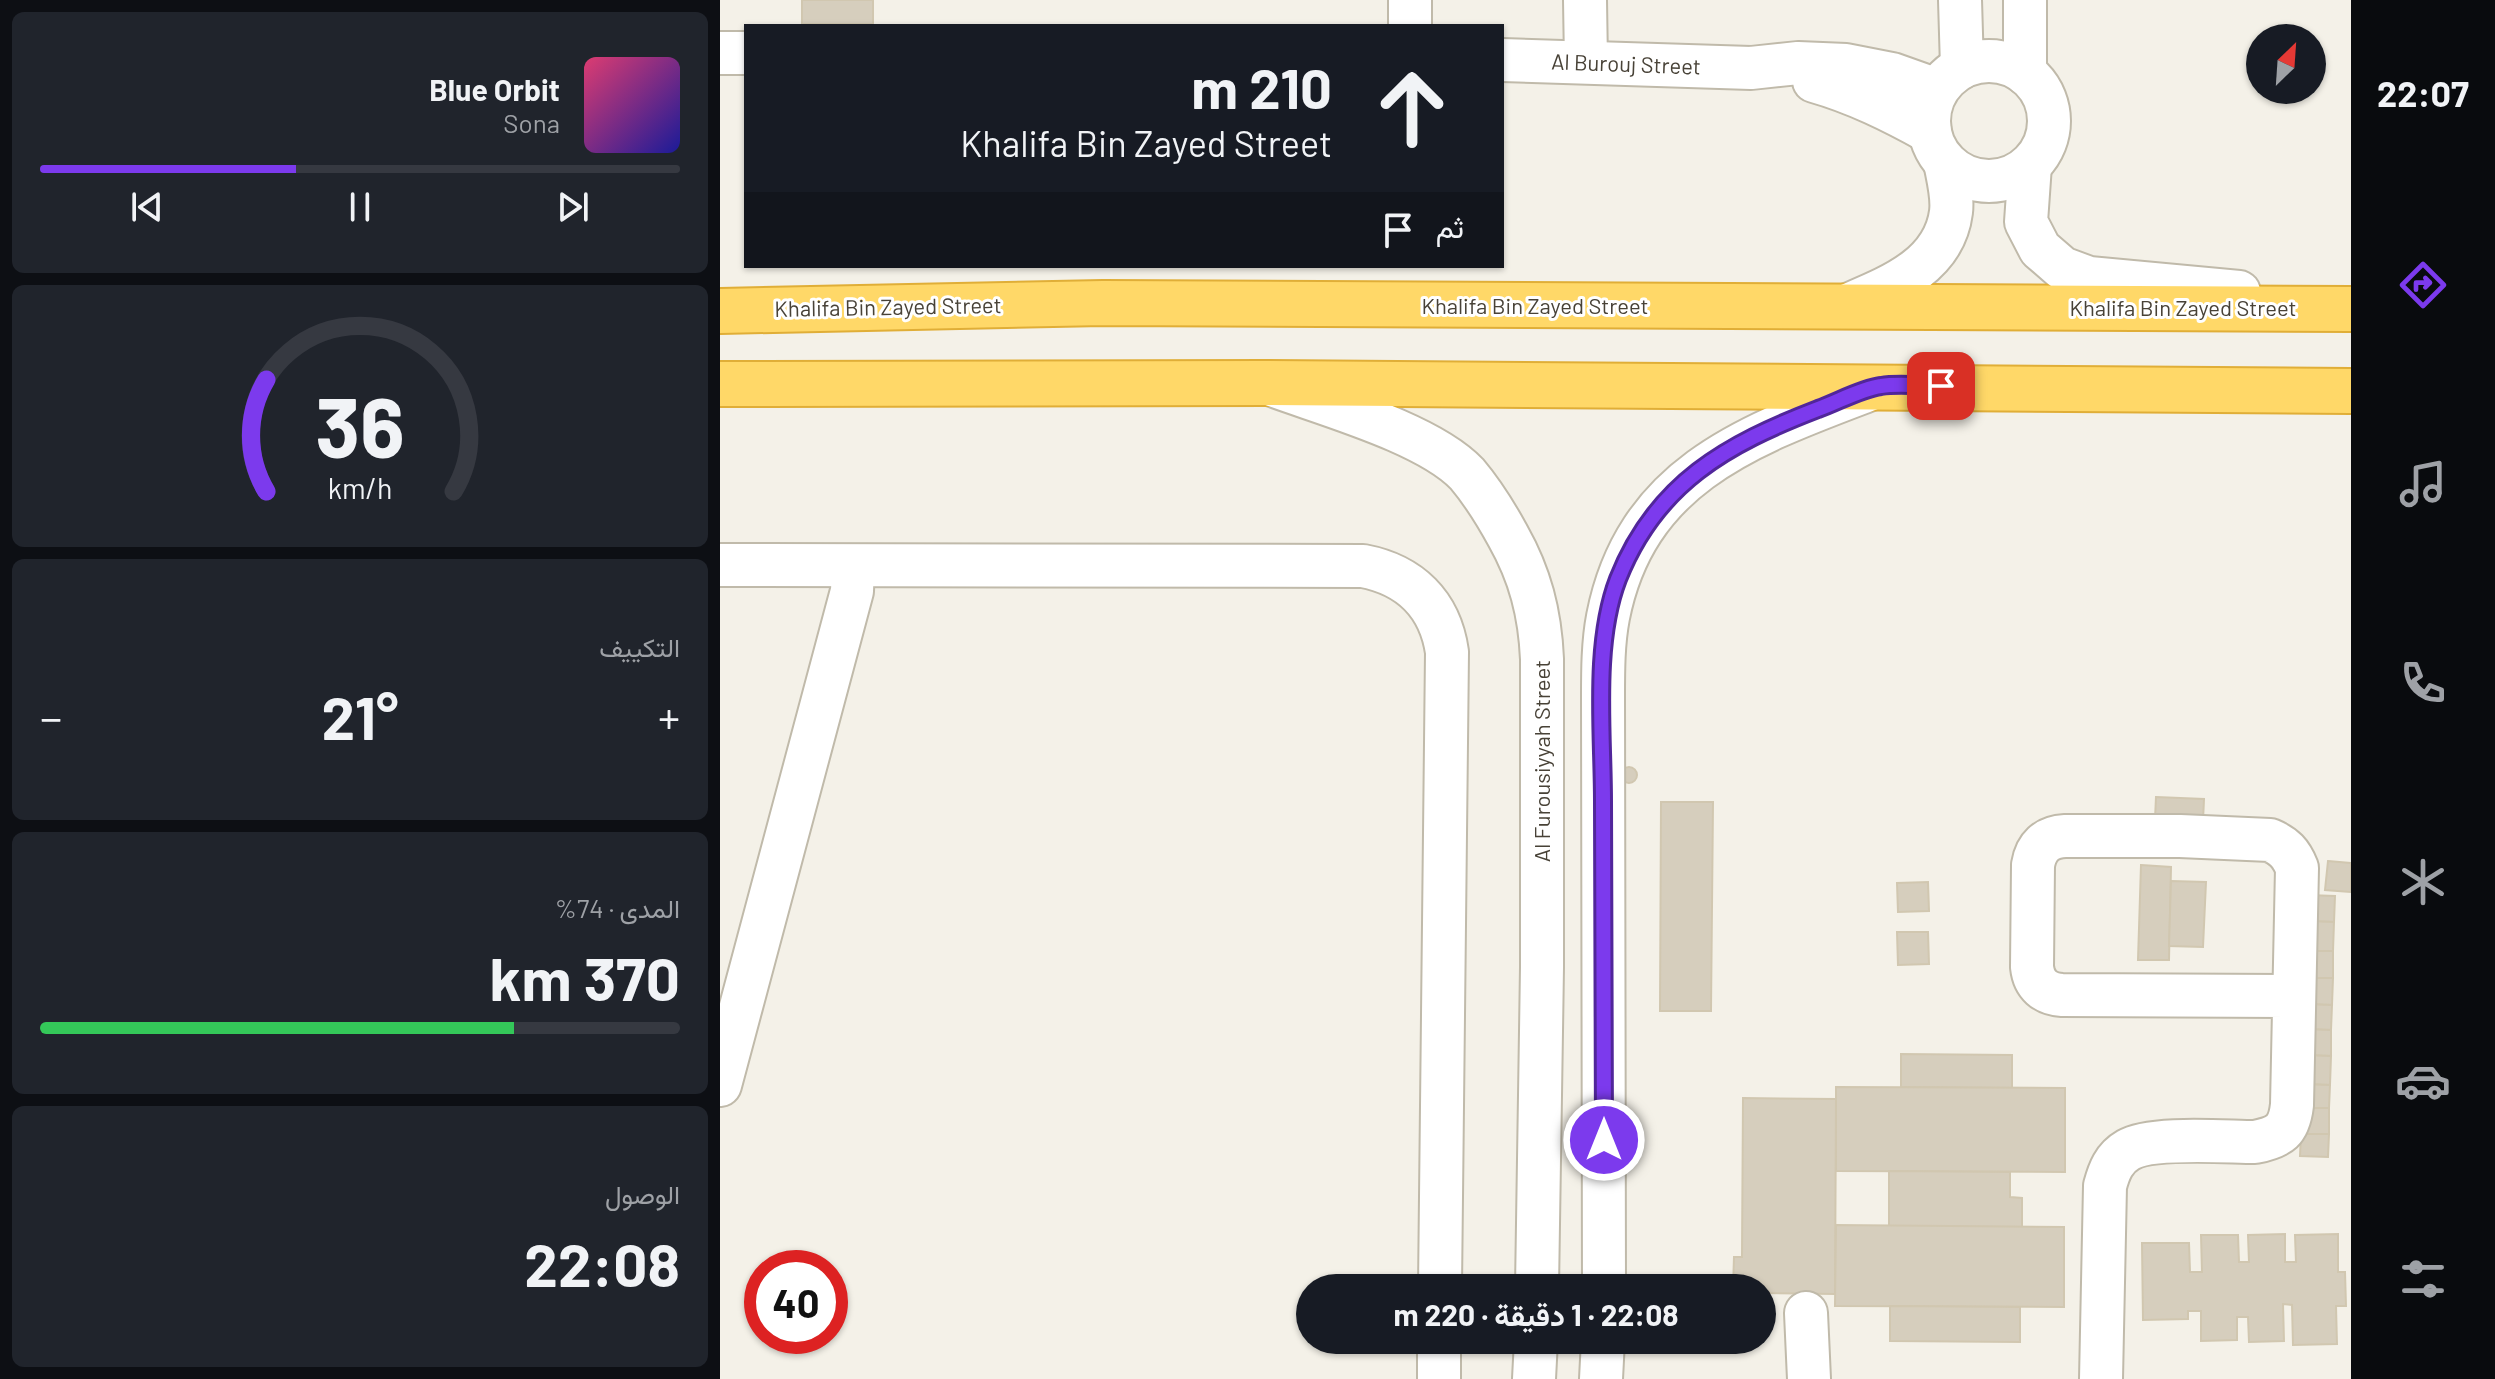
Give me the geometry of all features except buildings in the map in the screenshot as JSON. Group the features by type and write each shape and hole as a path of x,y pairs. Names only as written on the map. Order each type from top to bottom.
{"highway":[{"name":"Khalifa Bin Zayed Street","path":"720,311 1103,303 2351,307"},
{"path":"720,384 1267,383 2351,391"}],"street":[{"path":"1410,0 1410,24"},
{"path":"1585,0 1586,62"},
{"path":"1950,78 1960,0"},
{"path":"2025,0 2025,73"},
{"path":"720,53 744,53"},
{"name":"Al Burouj Street","path":"1504,60 1751,68 1798,76 1844,89 1888,108 1938,147"},
{"path":"1843,307 1918,270 1936,251 1945,233 1951,212 1938,147 1931,103 1950,78 1983,61 2006,63 2025,73 2036,84 2048,110 2046,140 2030,165 2017,173 1987,181 1972,178 1938,147"},
{"name":"Al Burouj Street","path":"1751,68 1798,63 1846,65 1892,74 1950,78"},
{"path":"2030,165 2026,222 2040,249 2062,268 2075,274 2351,307"},
{"name":"Al Furousiyyah Street","path":"1267,383 1394,431 1433,449 1465,472 1492,507 1530,582 1541,625 1542,671 1537,1274"},
{"path":"1604,1274 1603,697 1607,619 1618,581 1636,541 1660,506 1699,469 1772,427 1880,386"},
{"path":"720,565 1363,566 1400,577 1427,601 1444,634 1447,652 1440,1274"},
{"path":"720,1085 852,591 853,566"},
{"path":"2101,1379 2105,1186 2116,1159 2130,1148 2150,1142 2255,1142 2272,1138 2283,1131 2290,1120 2292,1105 2297,868 2292,855 2283,846 2270,840 2255,839 2065,836 2049,839 2037,851 2033,865 2032,967 2033,976 2045,991 2062,995 2294,996"},
{"path":"1806,1313 1809,1379"},
{"path":"1439,1354 1439,1379"},
{"path":"1534,1379 1535,1354"},
{"path":"1601,1379 1602,1354"}],"route":[{"path":"1604,1140 1603,697 1607,619 1618,581 1636,541 1660,506 1699,469 1734,447 1772,427 1880,386 1941,386"}]}
